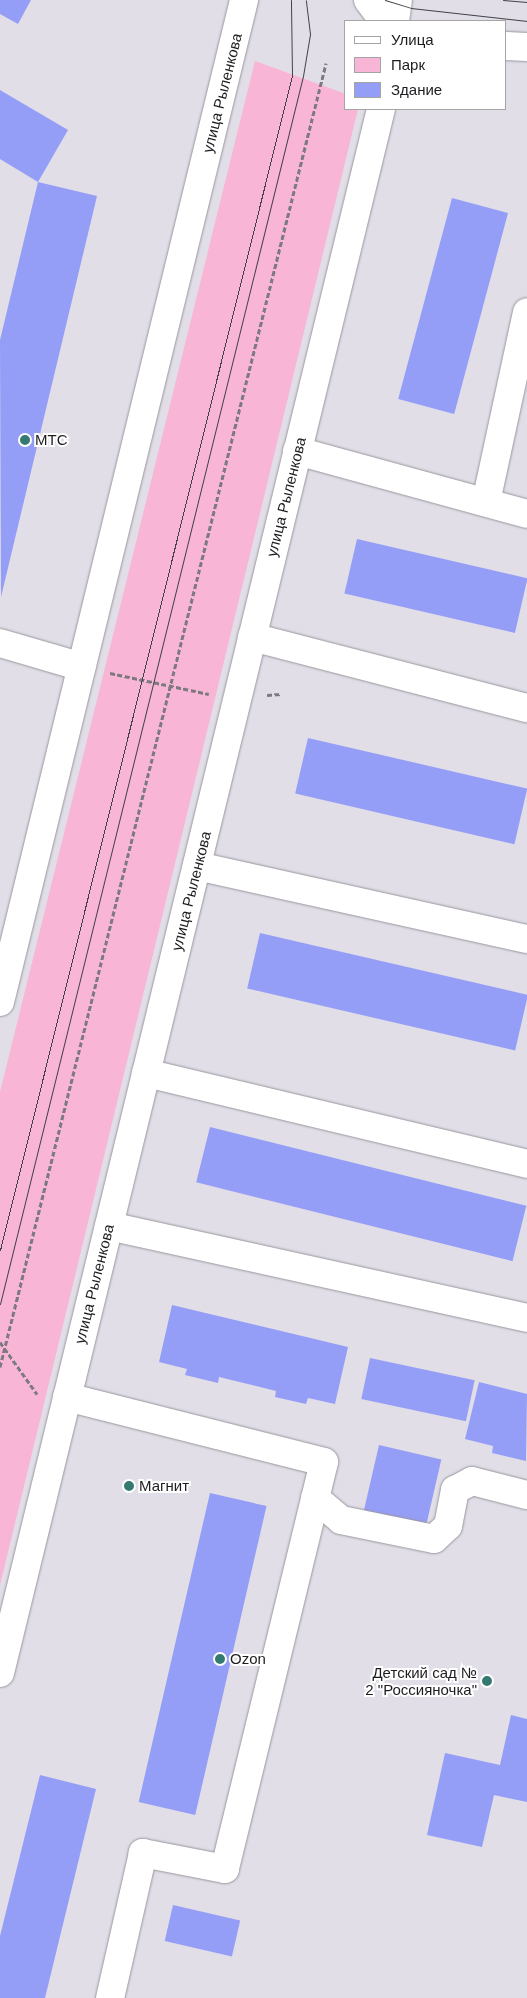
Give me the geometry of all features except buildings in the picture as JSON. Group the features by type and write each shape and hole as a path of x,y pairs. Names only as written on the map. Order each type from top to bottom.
{"main road":[{"name":"улица Рыленкова","path":"0,1002 244,0"},
{"path":"368,0 383,20"},
{"path":"395,20 398,0"},
{"path":"507,46 527,47"},
{"name":"улица Рыленкова","path":"0,1673 381,110"},
{"path":"486,502 527,312"},
{"path":"297,451 527,514"},
{"path":"252,636 527,708"},
{"path":"0,643 82,668"},
{"path":"196,866 527,939"},
{"path":"146,1073 527,1164"},
{"path":"109,1226 527,1318"},
{"path":"67,1397 324,1462 225,1869 143,1853 110,1998"},
{"path":"315,1498 341,1520 434,1539 448,1526 455,1490 472,1480 527,1496"}],"path":[{"path":"0,1367 326,63"},
{"path":"82,668 237,699 281,694"}],"green space":[{"path":"255,61 344,93 344,110 358,110 0,1585 0,1092"}],"tram line":[{"path":"0,1250 292,75 291,0"},
{"path":"0,1304 303,76 310,34 306,0"},
{"path":"385,0 411,8 527,21"},
{"path":"503,0 527,2"}],"place":[{"name":"МТС","path":"25,440"},
{"name":"Магнит","path":"129,1486"},
{"name":"Ozon","path":"220,1659"},
{"name":"Детский сад № 2 \"Россияночка\"","path":"487,1681"}]}
